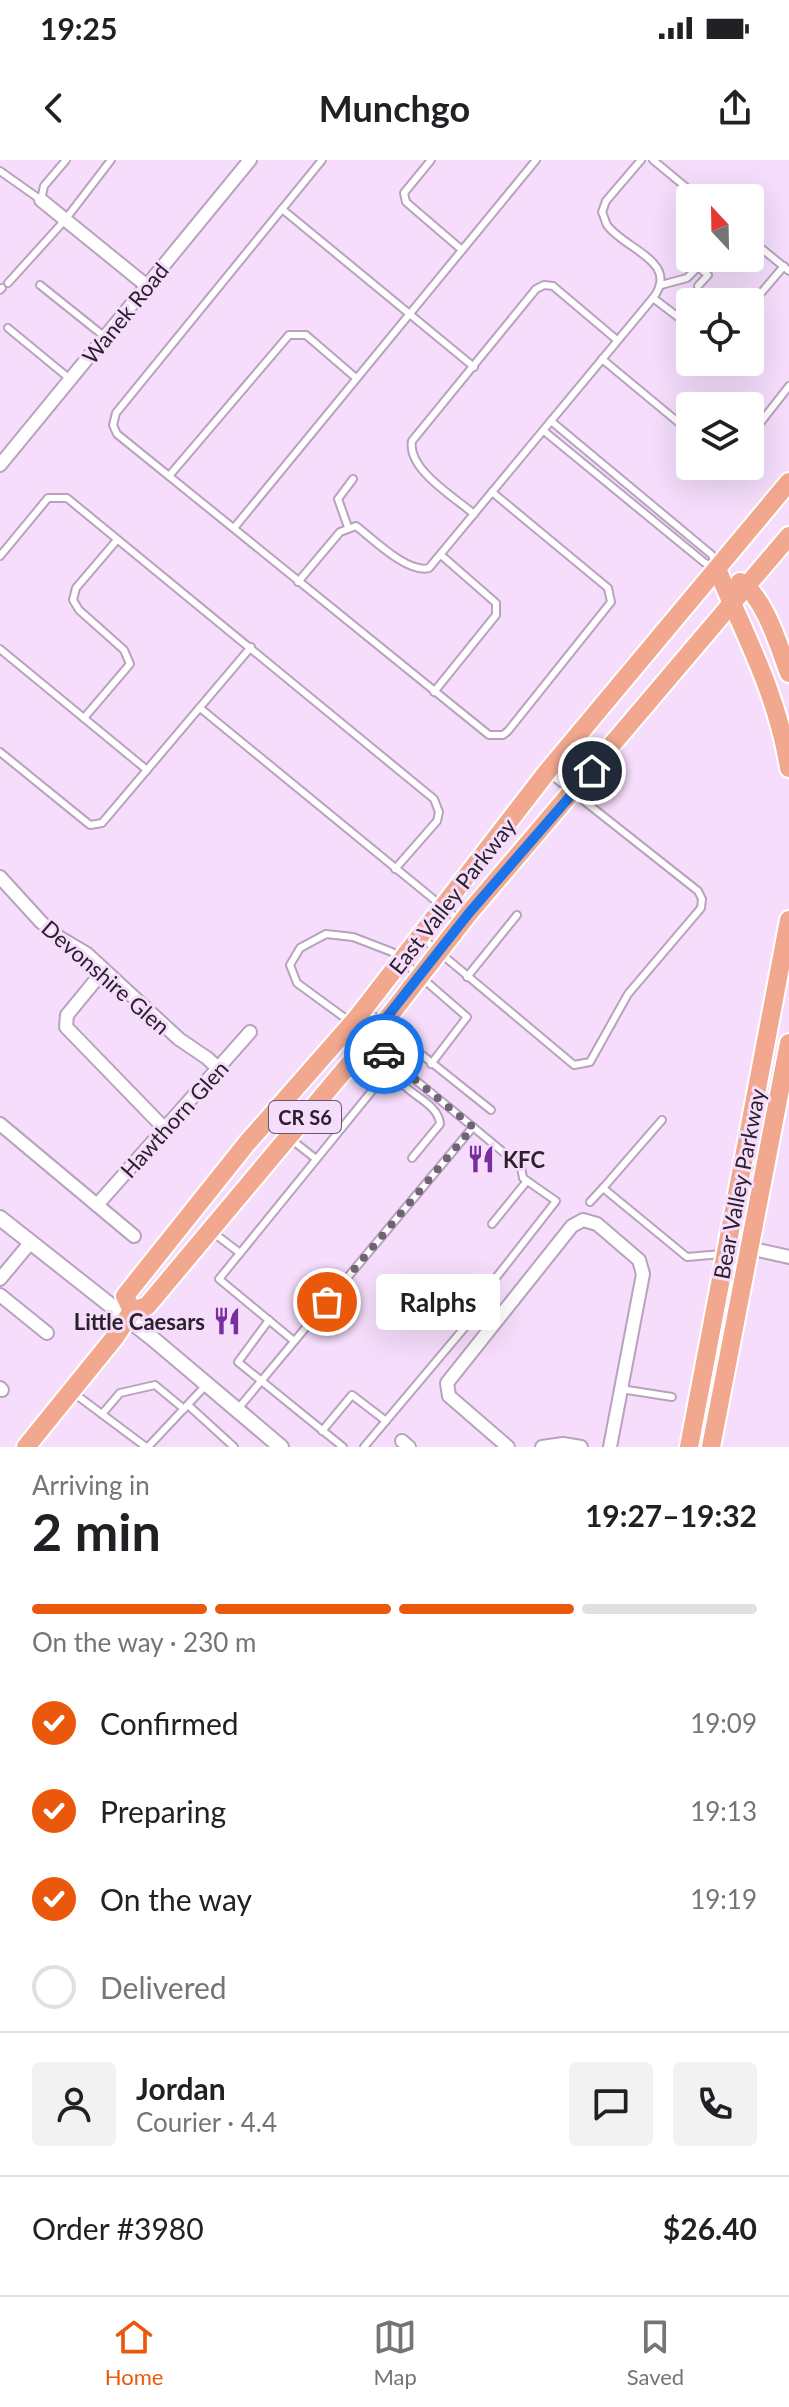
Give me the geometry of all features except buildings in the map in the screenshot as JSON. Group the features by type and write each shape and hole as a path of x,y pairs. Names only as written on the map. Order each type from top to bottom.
{"main road":[{"name":"East Valley Parkway","path":"130,1316 125,1296 228,1166 358,1016 547,772 789,482"},
{"name":"East Valley Parkway","path":"26,1447 130,1316 147,1306 211,1231 383,1024 462,922 789,536"},
{"path":"717,569 748,586 770,623 789,673"},
{"path":"717,569 770,688 789,768"},
{"name":"Bear Valley Parkway","path":"689,1447 789,920"},
{"name":"Bear Valley Parkway","path":"711,1447 789,1043"},
{"path":"289,1138 281,1125 307,1088 311,1071"}],"street":[{"name":"Wanek Road","path":"0,465 250,160"},
{"path":"41,200 147,286"},
{"name":"Devonshire Glen","path":"0,877 41,922 87,954 179,1039 219,1069"},
{"path":"104,970 67,1015 66,1027 164,1128"},
{"name":"Hawthorn Glen","path":"97,1205 250,1032"},
{"path":"768,1032 789,1036"},
{"path":"0,1124 134,1236"},
{"path":"0,1218 130,1316 281,1447"},
{"path":"508,1447 449,1396 447,1383 555,1246 572,1226 583,1220 597,1224 639,1260 643,1274 610,1447"},
{"path":"0,1279 30,1243"},
{"path":"749,1248 789,1257"},
{"path":"0,1295 47,1333"},
{"path":"542,1447 563,1444 581,1447"}],"lane":[{"path":"0,171 41,200 44,186 66,160"},
{"path":"3,287 65,220 111,160"},
{"path":"322,160 116,413 113,425 117,434 489,735 503,735 611,602 608,588 492,492"},
{"path":"431,160 404,193 406,202 462,250"},
{"path":"234,528 536,160"},
{"path":"298,582 340,532 356,526 409,567 429,568 653,298 662,279 657,267 607,225 602,212 606,201 641,160"},
{"path":"653,160 682,184"},
{"path":"282,209 474,367"},
{"path":"764,251 786,269 764,292"},
{"path":"661,285 687,278 698,267 708,275 698,286"},
{"path":"40,285 105,337"},
{"path":"474,514 415,464 410,451 412,441 536,289 544,285 553,286 617,340"},
{"path":"653,298 676,315"},
{"path":"8,328 70,379"},
{"path":"169,476 289,335 306,335 356,378"},
{"path":"602,359 676,420"},
{"path":"764,418 789,386"},
{"path":"551,421 712,555 717,569"},
{"path":"544,431 705,563 717,569"},
{"path":"606,482 613,473"},
{"path":"348,527 338,499 353,479"},
{"path":"0,556 48,498 67,498 434,799 439,812 437,821 395,869"},
{"path":"653,520 660,512"},
{"path":"84,718 130,664 124,650 79,610 73,600 76,588 117,540"},
{"path":"434,692 496,615 496,603 441,555"},
{"path":"0,752 90,825 102,823 251,647"},
{"path":"0,649 147,770"},
{"path":"200,708 462,922"},
{"path":"421,937 574,1065 590,1062 628,994 701,908 702,899 698,891 547,772"},
{"path":"467,977 517,915"},
{"path":"431,1064 467,1017 392,952 353,937 326,934 300,948 290,965 297,983 358,1016 383,1024 431,1064 491,1110"},
{"path":"364,1447 465,1327 466,1316 556,1201 523,1178 521,1167 368,1041"},
{"path":"294,1341 219,1279 384,1076 392,1077 436,1112 440,1119 440,1124 412,1158"},
{"path":"590,1202 662,1120"},
{"path":"237,1410 473,1127"},
{"path":"289,1138 316,1159"},
{"path":"492,1224 527,1181"},
{"path":"603,1188 687,1257 726,1254"},
{"path":"211,1231 240,1253"},
{"path":"423,1281 466,1316"},
{"path":"269,1320 238,1362 343,1447"},
{"path":"72,1392 147,1447 207,1384"},
{"path":"102,1414 120,1393 155,1385 234,1447"},
{"path":"621,1389 672,1397"},
{"path":"322,1431 352,1395 386,1421"}],"way so far":[{"path":"327,1302 473,1127 384,1054"}],"place":[{"name":"KFC","path":"481,1159"},
{"name":"Ralphs","path":"327,1302"},
{"name":"Little Caesars","path":"227,1321"}],"route":[{"path":"384,1054 368,1041 469,913 592,771"}]}
